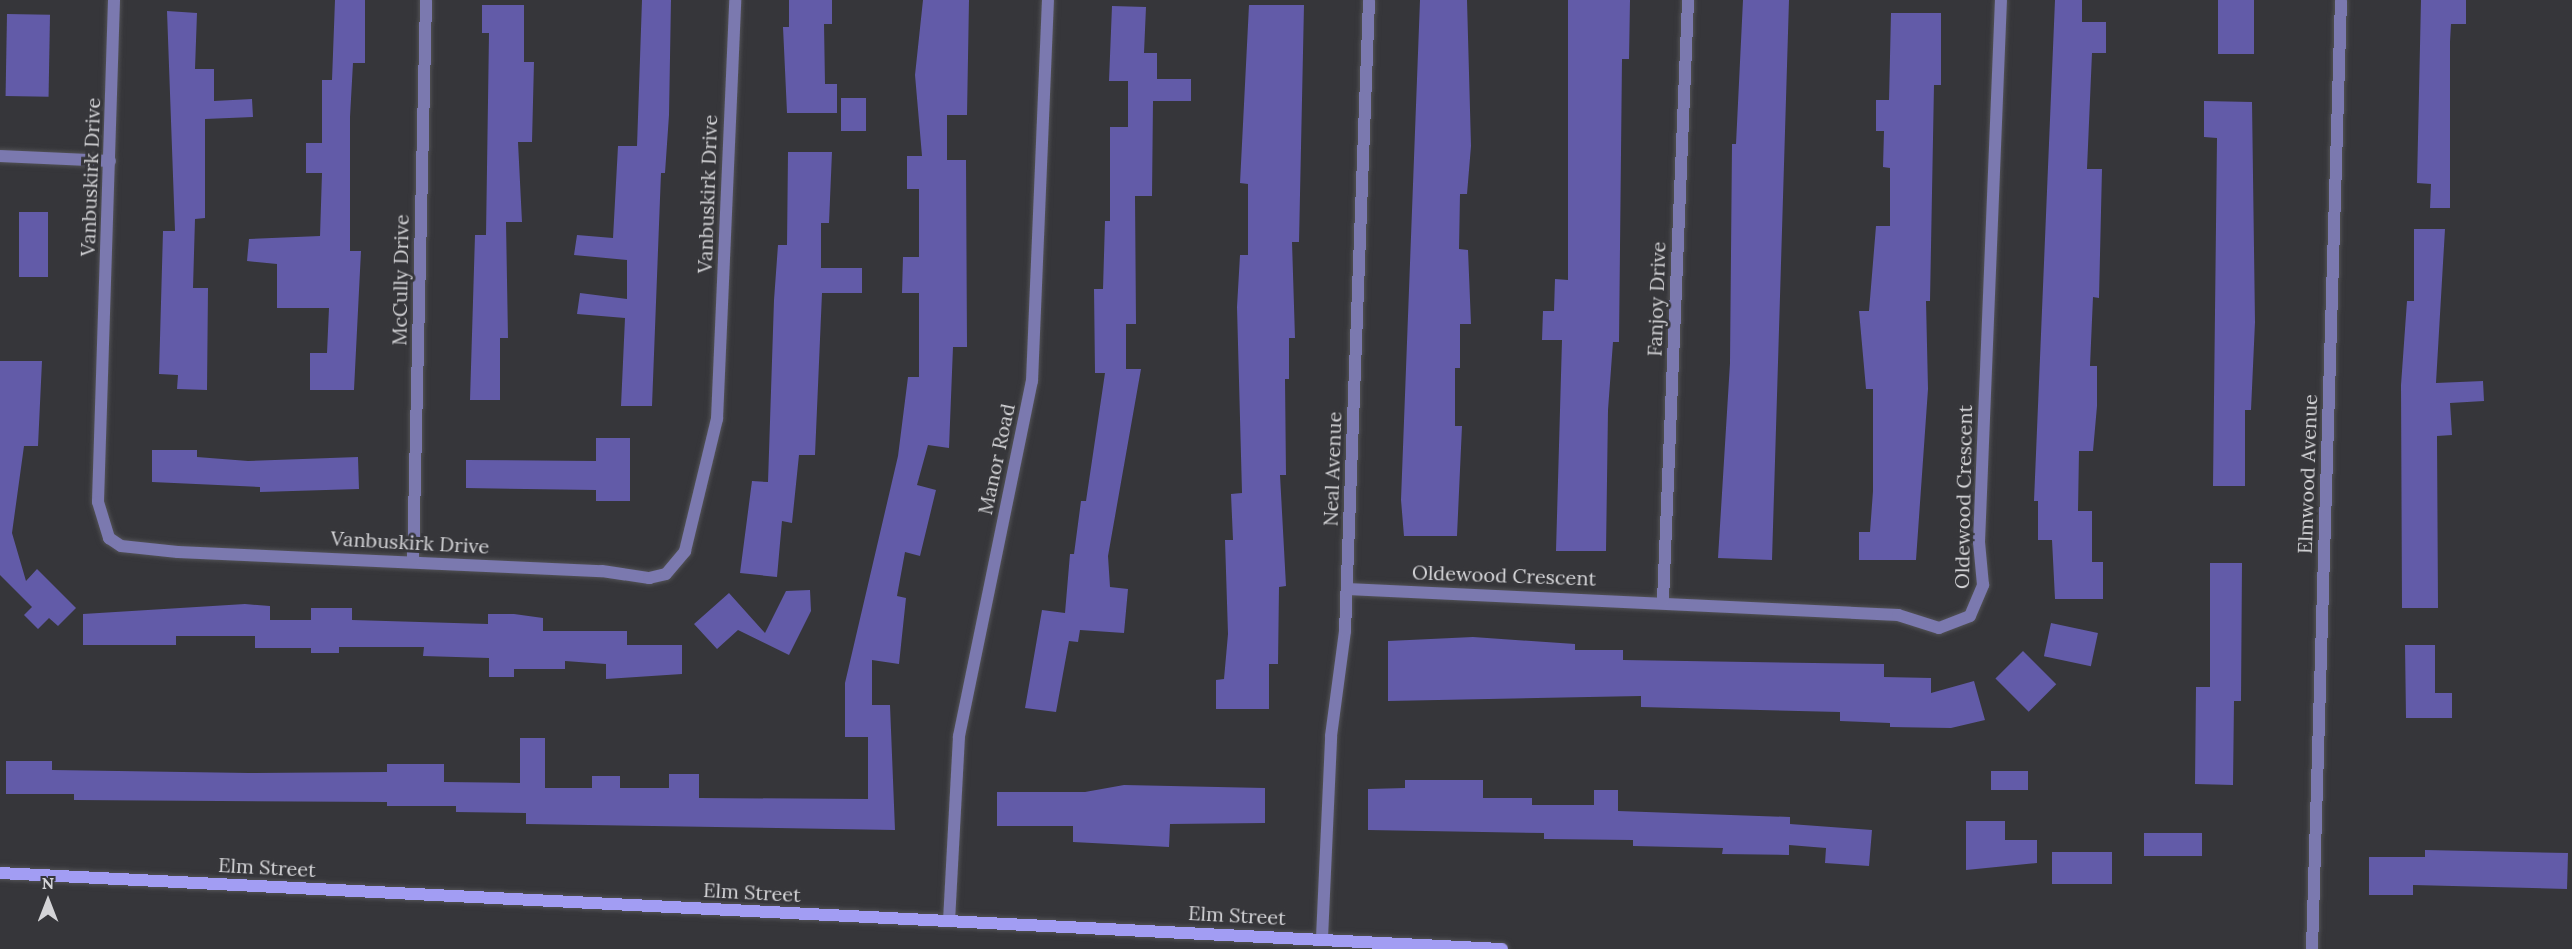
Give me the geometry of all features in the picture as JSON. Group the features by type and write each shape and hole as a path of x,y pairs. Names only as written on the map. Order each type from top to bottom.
{"main road":[{"name":"Elm Street","path":"0,873 1502,949"}],"street":[{"name":"Vanbuskirk Drive","path":"114,0 98,502 108,538 121,546 178,552 413,561 649,578 677,565 717,419 735,0"},
{"name":"McCully Drive","path":"413,561 426,0"},
{"name":"Manor Road","path":"949,921 958,735 1032,381 1048,0"},
{"name":"Neal Avenue","path":"1322,939 1330,736 1347,589 1369,0"},
{"name":"Fanjoy Drive","path":"1663,600 1688,0"},
{"name":"Oldewood Crescent","path":"1347,589 1663,600 1898,615 1939,628 1956,625 1979,602 2001,0"},
{"name":"Elmwood Avenue","path":"2312,949 2341,0"},
{"path":"0,156 110,161"}],"building":[{"path":"335,0 365,0 365,63 353,63 350,117 350,251 361,251 354,390 310,390 310,353 327,353 329,308 277,308 277,264 247,261 249,239 320,236 322,173 306,173 306,143 322,143 322,80 332,80"},
{"path":"642,0 671,0 669,115 665,173 661,173 652,406 621,406 625,318 577,314 580,293 627,299 627,260 574,255 577,235 613,238 618,146 637,146"},
{"path":"789,0 832,0 832,24 824,24 825,84 837,84 837,113 787,113 783,27 789,27"},
{"path":"923,0 969,0 967,115 947,115 947,160 966,160 967,347 953,347 949,448 928,445 917,485 936,490 920,556 905,552 897,596 906,598 899,664 872,660 872,705 890,705 895,830 526,824 526,813 456,812 456,806 387,806 387,802 74,800 74,794 6,794 6,761 52,761 52,770 249,773 387,772 387,764 444,764 444,782 520,783 520,738 545,738 545,788 592,788 592,776 620,776 620,788 669,788 669,774 699,774 699,798 868,799 868,737 845,737 845,683 898,456 908,377 919,377 919,293 902,293 903,257 919,257 919,189 907,189 907,156 922,156 915,75"},
{"path":"1420,0 1467,0 1471,146 1467,194 1460,194 1459,249 1468,250 1471,324 1460,324 1460,368 1455,368 1455,426 1462,426 1457,536 1404,536 1401,500"},
{"path":"1568,0 1630,0 1629,59 1622,59 1619,342 1613,342 1608,410 1606,551 1556,551 1562,340 1542,340 1543,311 1554,311 1555,279 1568,280"},
{"path":"1743,0 1789,0 1772,560 1718,558 1730,363 1732,144 1736,144"},
{"path":"2055,0 2082,0 2082,22 2106,22 2106,53 2092,53 2087,169 2102,169 2099,298 2093,297 2090,366 2097,366 2097,406 2093,451 2079,451 2078,511 2092,511 2092,562 2103,562 2103,599 2055,599 2052,540 2038,540 2038,501 2034,501"},
{"path":"2218,0 2254,0 2254,54 2218,54"},
{"path":"2421,0 2466,0 2466,24 2451,24 2450,208 2430,208 2431,184 2417,183"},
{"path":"482,5 524,5 524,62 534,62 532,142 518,142 522,222 506,222 508,338 500,338 500,400 470,400 475,235 486,235 489,33 482,33"},
{"path":"1249,5 1304,5 1299,242 1292,242 1295,338 1289,338 1289,379 1285,379 1286,475 1280,475 1286,586 1279,587 1278,664 1269,664 1269,709 1216,709 1216,680 1224,679 1228,634 1225,540 1233,540 1231,494 1242,493 1237,307 1240,255 1248,255 1248,184 1240,183"},
{"path":"1112,6 1146,7 1144,53 1157,53 1157,79 1191,79 1191,101 1153,101 1152,196 1135,196 1136,324 1126,324 1126,369 1141,369 1108,556 1110,587 1128,589 1124,633 1080,630 1078,642 1069,641 1056,712 1025,708 1042,610 1065,613 1070,554 1074,554 1081,501 1086,501 1105,373 1095,373 1094,289 1103,289 1105,221 1110,221 1110,127 1128,127 1128,81 1109,81"},
{"path":"167,11 197,13 195,69 214,69 214,101 252,99 253,117 205,119 205,218 195,219 193,288 208,288 207,390 177,389 178,375 159,374 163,231 175,231"},
{"path":"1891,13 1941,13 1941,85 1934,85 1930,301 1926,301 1928,389 1916,560 1859,560 1859,532 1870,532 1873,491 1873,389 1866,389 1859,311 1869,311 1876,226 1890,226 1890,168 1883,167 1884,131 1876,131 1876,100 1889,100"},
{"path":"7,14 50,15 49,97 6,96"},
{"path":"841,98 866,98 866,131 841,131"},
{"path":"2204,101 2252,102 2255,322 2251,410 2245,410 2245,486 2213,486 2217,138 2204,137"},
{"path":"788,152 832,152 829,223 821,223 821,268 862,268 862,293 822,293 815,455 799,455 792,523 782,521 777,577 740,573 752,481 768,482 774,300 778,245 787,245"},
{"path":"19,212 48,212 48,277 19,277"},
{"path":"2414,229 2445,229 2436,383 2483,381 2484,401 2450,403 2452,435 2437,436 2438,608 2402,608 2401,385 2407,301 2414,301"},
{"path":"0,361 42,361 38,446 24,446 12,533 26,581 37,569 76,608 58,626 49,618 38,629 24,615 32,607 0,575"},
{"path":"596,438 630,438 630,501 596,501 596,490 466,488 466,460 596,461"},
{"path":"152,450 197,450 197,457 248,461 358,457 359,489 260,492 260,487 152,482"},
{"path":"2210,563 2242,563 2241,701 2234,701 2233,785 2195,784 2196,687 2210,687"},
{"path":"810,590 811,611 789,655 738,630 717,649 694,624 729,593 765,633 786,591"},
{"path":"245,604 270,606 270,620 311,620 311,608 352,608 352,620 488,624 488,614 514,614 543,618 543,631 627,631 627,645 682,645 682,674 606,679 606,664 565,661 565,669 514,669 514,677 489,677 489,658 423,656 424,647 339,647 339,653 311,653 311,648 255,648 255,636 176,636 176,645 83,645 83,614"},
{"path":"2051,623 2098,633 2091,666 2044,656"},
{"path":"1473,637 1575,644 1575,650 1623,650 1623,660 1884,664 1884,677 1931,678 1931,693 1974,681 1985,720 1951,728 1890,727 1890,723 1840,721 1840,712 1641,707 1641,696 1388,701 1388,641"},
{"path":"2405,645 2435,645 2435,693 2452,693 2452,718 2406,718"},
{"path":"2023,651 2056,684 2029,712 1995,679"},
{"path":"1991,771 2028,771 2028,790 1991,790"},
{"path":"1405,780 1483,780 1483,798 1532,798 1532,805 1594,805 1594,790 1618,790 1618,811 1790,817 1790,824 1872,830 1869,866 1825,863 1826,848 1789,845 1789,855 1722,854 1723,848 1633,846 1633,840 1544,839 1544,833 1368,830 1368,789 1405,788"},
{"path":"1124,785 1265,788 1265,823 1170,824 1169,847 1073,842 1073,826 997,826 997,792 1085,792"},
{"path":"1966,821 2005,821 2005,840 2037,840 2037,863 1966,870"},
{"path":"2144,833 2202,833 2202,856 2144,856"},
{"path":"2425,850 2568,853 2567,889 2413,885 2413,895 2369,895 2369,857 2425,857"},
{"path":"2052,852 2112,852 2112,884 2052,884"}]}
